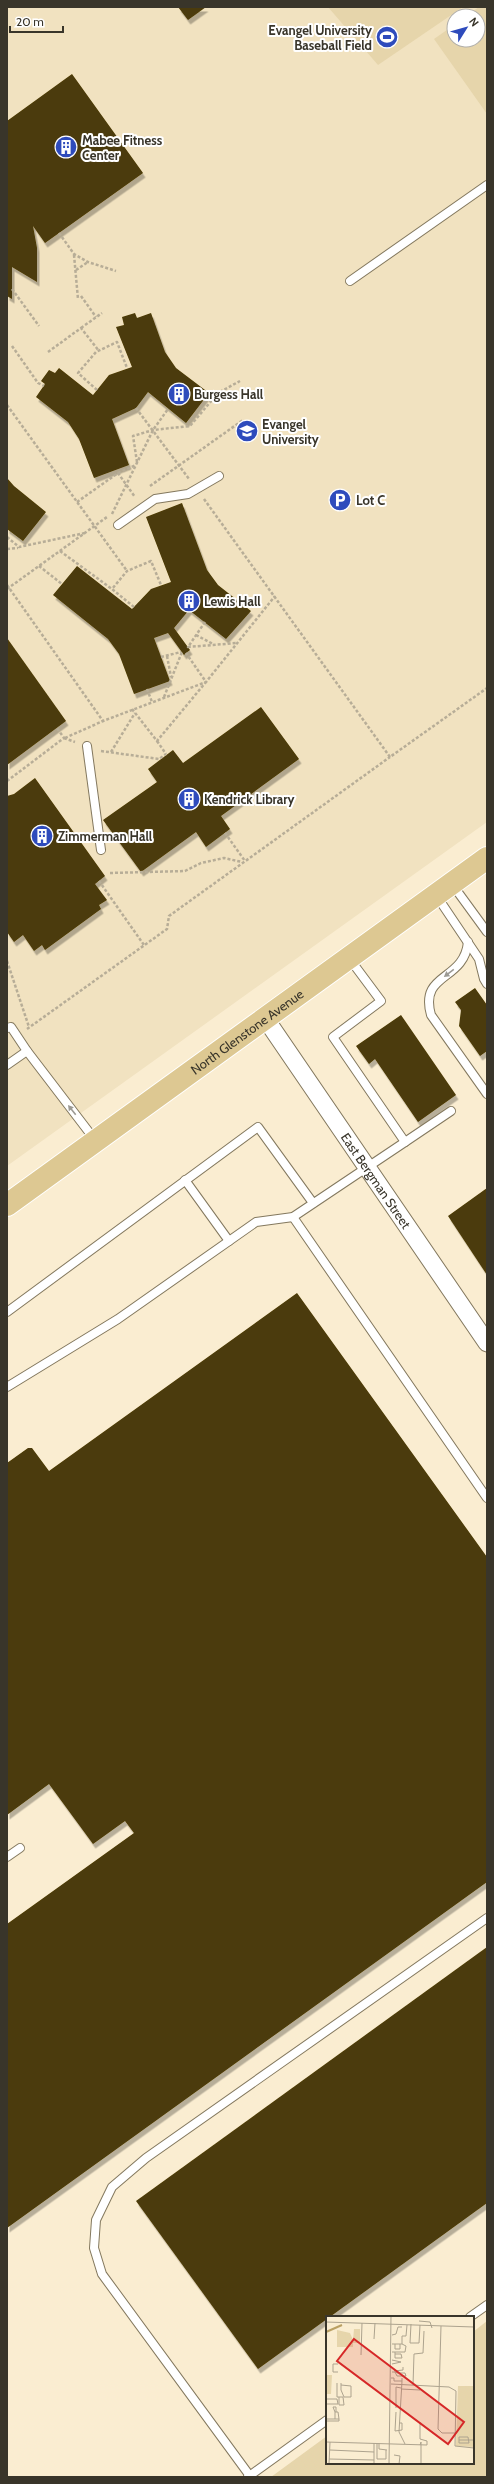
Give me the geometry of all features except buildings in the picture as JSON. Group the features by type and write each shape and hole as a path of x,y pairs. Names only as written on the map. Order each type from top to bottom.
{"main road":[{"name":"North Glenstone Avenue","path":"7,1205 487,858"}],"street":[{"name":"East Bergman Street","path":"265,1018 487,1343"}],"lane":[{"path":"350,282 487,185"},
{"path":"118,525 155,499 188,494 219,476"},
{"path":"87,746 102,850"},
{"path":"444,889 487,932"},
{"path":"444,889 468,942 479,959 487,984"},
{"path":"468,942 467,955 458,966 430,990 428,1003 431,1015 487,1094"},
{"path":"349,958 381,1001 333,1037 404,1142"},
{"path":"8,1025 96,1141"},
{"path":"7,1065 27,1052"},
{"path":"7,1387 118,1318 256,1222 293,1217 451,1111"},
{"path":"7,1312 258,1127 313,1203"},
{"path":"185,1180 229,1241"},
{"path":"293,1217 487,1498"},
{"path":"7,1857 20,1848"},
{"path":"326,2421 249,2476 102,2274 94,2248 96,2220 112,2187 146,2158 487,1918"},
{"path":"471,2316 487,2305"}],"path":[{"path":"59,233 74,254 88,262 116,271"},
{"path":"74,254 78,298"},
{"path":"75,270 88,262"},
{"path":"12,289 39,326"},
{"path":"81,296 96,317"},
{"path":"48,352 102,313"},
{"path":"81,328 99,351"},
{"path":"97,390 78,373 99,351 116,342 128,368"},
{"path":"12,346 38,383 44,386"},
{"path":"136,464 133,436 153,430 190,426 218,393 240,381"},
{"path":"7,404 127,571"},
{"path":"136,408 275,596 390,757"},
{"path":"111,514 153,430 168,409"},
{"path":"77,502 118,473 136,464"},
{"path":"118,473 135,497"},
{"path":"7,549 19,548 86,532"},
{"path":"7,537 19,548"},
{"path":"60,551 134,607"},
{"path":"112,589 127,571 151,561 161,585"},
{"path":"39,566 62,584"},
{"path":"7,585 103,721"},
{"path":"157,741 275,596"},
{"path":"205,622 188,647 237,643"},
{"path":"196,635 214,645"},
{"path":"161,658 182,652 164,698"},
{"path":"186,653 206,682"},
{"path":"167,656 172,678"},
{"path":"7,781 64,738 132,709 206,682"},
{"path":"17,1036 167,928 169,916 487,688"},
{"path":"147,689 152,702"},
{"path":"57,728 64,738 111,752 159,759 166,755 132,709"},
{"path":"111,752 135,713"},
{"path":"225,833 244,862"},
{"path":"110,873 185,871 201,863 224,858 244,862"},
{"path":"99,881 144,945"},
{"path":"7,961 29,1027"}],"shaded area":[{"name":"Evangel University","path":"7,7 487,7 487,822 7,1166"},
{"name":"Evangel University Baseball Field","path":"328,7 463,7 446,8 446,19 378,65"},
{"path":"487,7 487,114 434,39 446,31 446,48 486,48 486,8 478,8"},
{"path":"487,2321 487,2477 271,2477 326,2437 326,2464 474,2464 474,2331"}],"place":[{"name":"Evangel University Baseball Field","path":"387,37"},
{"name":"Mabee Fitness Center","path":"66,147"},
{"name":"Burgess Hall","path":"179,394"},
{"name":"Evangel University","path":"247,431"},
{"name":"Lot C","path":"340,500"},
{"name":"Lewis Hall","path":"189,601"},
{"name":"Kendrick Library","path":"189,799"},
{"name":"Zimmerman Hall","path":"42,836"}]}
